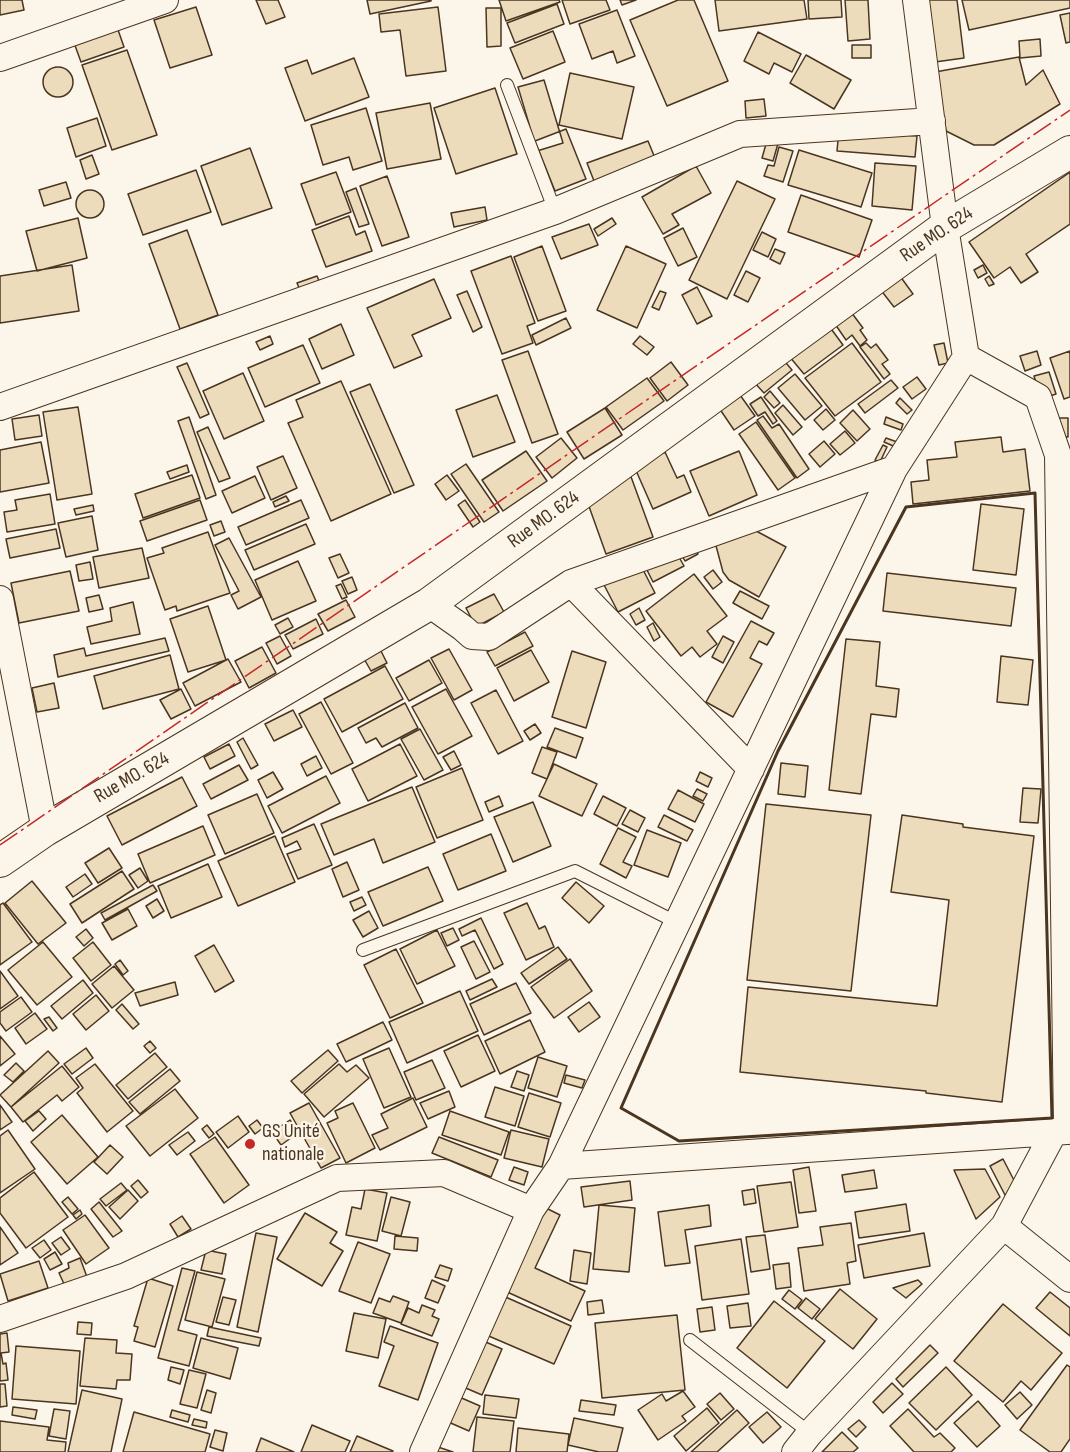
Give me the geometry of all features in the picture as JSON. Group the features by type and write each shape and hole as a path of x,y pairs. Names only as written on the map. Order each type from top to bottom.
{"street":[{"path":"0,58 165,0"},
{"path":"423,1452 531,1210 561,1166 894,469 966,357 945,227 916,0"},
{"path":"0,407 555,211 740,134 932,121"},
{"name":"Rue MO. 624","path":"0,861 45,830 429,604 945,227 1070,152"},
{"path":"802,1443 1004,1226 1064,1131 1058,455 1038,397 966,357"},
{"path":"429,604 472,636 489,637 571,583 894,469"},
{"path":"571,583 751,769"},
{"path":"0,599 45,830"},
{"path":"561,1166 1064,1131"},
{"path":"0,1319 126,1276 337,1178 444,1173 531,1210"},
{"path":"1004,1226 1070,1279"}],"lane":[{"path":"507,85 555,211"},
{"path":"363,950 575,871 678,922"},
{"path":"690,1340 802,1443"}],"building":[{"path":"0,0 22,0 24,10 0,15"},
{"path":"256,0 278,0 285,17 266,24"},
{"path":"367,0 431,0 431,1 370,14"},
{"path":"499,0 559,0 560,2 506,21"},
{"path":"562,0 606,0 610,10 570,24"},
{"path":"620,0 636,0 622,5"},
{"path":"678,0 694,0 728,81 667,106 630,20"},
{"path":"715,0 804,0 807,19 719,31"},
{"path":"808,0 841,0 842,17 809,19"},
{"path":"845,0 868,0 870,39 848,41"},
{"path":"927,0 957,0 964,58 935,62"},
{"path":"962,0 1070,0 1070,8 969,30"},
{"path":"557,4 564,24 515,43 507,23"},
{"path":"196,7 212,55 170,68 154,20"},
{"path":"438,7 446,71 406,76 400,30 381,32 379,14"},
{"path":"486,8 501,8 501,46 487,47"},
{"path":"617,10 635,56 617,63 613,51 592,59 579,24"},
{"path":"1070,13 1070,42 1066,43 1060,15"},
{"path":"116,24 124,47 81,62 73,40"},
{"path":"553,31 565,62 523,79 510,48"},
{"path":"758,32 801,54 792,72 774,63 769,74 744,61"},
{"path":"1040,39 1041,56 1020,58 1019,41"},
{"path":"852,45 871,45 871,58 852,58"},
{"path":"127,50 157,135 112,150 82,65"},
{"path":"806,55 851,80 834,109 790,83"},
{"path":"1019,57 1026,85 1043,70 1060,104 994,145 974,145 946,131 935,72"},
{"path":"354,58 369,97 305,121 285,68 307,60 312,74"},
{"path":"58,67 64,68 72,76 72,88 64,96 58,97 52,96 44,88 43,82 44,76 52,68"},
{"path":"570,73 634,87 622,139 559,125"},
{"path":"544,80 563,143 537,151 518,87"},
{"path":"495,88 517,154 456,174 434,108"},
{"path":"764,99 766,116 746,118 745,101"},
{"path":"430,103 441,159 387,169 376,113"},
{"path":"366,108 382,161 353,170 349,157 323,165 311,125"},
{"path":"97,118 106,146 76,157 67,128"},
{"path":"566,129 586,179 555,191 535,141"},
{"path":"839,130 917,136 915,157 837,151"},
{"path":"768,137 779,140 773,161 762,158"},
{"path":"648,141 655,158 594,181 587,163"},
{"path":"779,147 793,151 783,182 764,176 768,165 774,166"},
{"path":"250,148 272,208 222,225 201,166"},
{"path":"799,150 872,173 861,207 788,185"},
{"path":"92,155 99,174 86,179 80,160"},
{"path":"875,163 916,166 912,210 872,206"},
{"path":"696,166 711,193 672,214 679,225 663,234 642,197"},
{"path":"196,170 211,212 143,235 128,194"},
{"path":"336,172 351,212 316,225 301,184"},
{"path":"1070,172 1070,224 1026,254 1038,272 1021,283 1010,267 994,278 969,242"},
{"path":"387,176 409,237 382,246 360,186"},
{"path":"737,181 775,199 727,299 689,280"},
{"path":"66,182 71,198 44,206 39,190"},
{"path":"356,188 369,224 359,227 346,192"},
{"path":"90,190 100,194 104,204 100,214 90,218 80,214 76,204 80,194"},
{"path":"801,195 872,220 859,257 788,232"},
{"path":"485,207 487,220 454,227 451,213"},
{"path":"349,216 356,235 365,231 372,251 326,267 312,230"},
{"path":"78,218 87,258 37,271 26,231"},
{"path":"612,218 616,224 598,236 594,229"},
{"path":"589,224 598,245 561,259 552,237"},
{"path":"683,228 697,257 678,266 664,238"},
{"path":"187,230 218,315 180,329 149,244"},
{"path":"762,232 776,239 768,257 753,250"},
{"path":"542,246 566,311 538,321 514,257"},
{"path":"626,246 666,264 637,328 597,310"},
{"path":"775,249 785,253 780,264 770,259"},
{"path":"511,256 535,323 527,326 533,343 502,354 471,271"},
{"path":"72,265 79,311 0,323 0,276"},
{"path":"983,265 987,273 978,278 974,270"},
{"path":"746,271 760,278 748,302 734,295"},
{"path":"317,276 322,288 302,295 297,283"},
{"path":"900,276 913,294 894,307 880,289"},
{"path":"989,276 994,284 989,286 985,279"},
{"path":"434,279 451,318 412,335 422,356 394,368 367,308"},
{"path":"697,287 712,316 697,324 682,295"},
{"path":"467,291 482,327 473,332 457,295"},
{"path":"660,291 666,293 659,310 652,307"},
{"path":"851,312 863,328 860,330 867,340 860,346 852,335 846,340 835,324"},
{"path":"566,318 571,328 536,345 532,335"},
{"path":"341,324 354,355 322,369 309,339"},
{"path":"829,326 843,345 804,374 789,356"},
{"path":"270,336 273,344 260,350 256,342"},
{"path":"640,336 654,347 647,355 633,344"},
{"path":"852,343 881,382 835,416 805,378"},
{"path":"866,343 871,348 876,344 888,360 882,364 890,374 884,379 860,347"},
{"path":"944,343 948,363 939,365 934,345"},
{"path":"303,345 320,383 265,407 248,368"},
{"path":"528,351 558,434 532,443 502,360"},
{"path":"1037,351 1041,365 1025,371 1020,356"},
{"path":"1070,351 1070,397 1064,399 1050,358"},
{"path":"781,357 792,370 764,393 752,380"},
{"path":"671,362 688,385 667,401 650,378"},
{"path":"187,363 209,414 200,418 177,367"},
{"path":"1049,372 1056,394 1041,399 1034,376"},
{"path":"243,373 264,421 224,439 203,391"},
{"path":"795,374 822,406 805,420 778,388"},
{"path":"917,377 926,389 912,399 903,387"},
{"path":"647,378 664,401 623,430 606,407"},
{"path":"891,380 898,388 865,413 858,404"},
{"path":"341,381 391,494 331,521 288,423 303,417 296,400"},
{"path":"370,384 414,485 394,493 350,392"},
{"path":"735,388 755,416 734,430 715,402"},
{"path":"770,391 780,403 774,408 764,397"},
{"path":"497,395 515,442 473,457 456,410"},
{"path":"761,397 777,421 773,424 765,412 758,416 750,404"},
{"path":"900,398 912,410 907,414 896,403"},
{"path":"783,405 802,427 793,435 775,413"},
{"path":"78,407 92,494 57,500 43,412"},
{"path":"605,408 622,435 584,459 567,432"},
{"path":"826,409 835,420 823,430 814,420"},
{"path":"853,410 870,429 857,441 840,423"},
{"path":"39,415 42,436 15,440 12,419"},
{"path":"763,416 772,428 779,424 809,469 797,478 757,420"},
{"path":"189,417 216,495 206,499 178,421"},
{"path":"886,417 903,424 901,430 884,424"},
{"path":"1056,418 1068,418 1068,437 1055,436"},
{"path":"756,422 795,478 778,490 739,434"},
{"path":"208,427 230,478 219,482 197,432"},
{"path":"845,431 855,443 840,455 830,444"},
{"path":"1001,437 1003,452 1025,449 1030,491 913,504 911,482 929,480 927,460 957,457 955,442"},
{"path":"561,438 577,458 552,478 536,457"},
{"path":"886,438 900,443 898,448 884,442"},
{"path":"824,441 835,454 820,467 809,454"},
{"path":"41,442 49,483 0,492 0,450"},
{"path":"883,445 887,447 880,462 875,460"},
{"path":"526,451 547,481 503,511 482,480"},
{"path":"739,451 757,495 709,516 690,471"},
{"path":"665,452 677,478 684,475 691,492 653,509 634,466"},
{"path":"283,456 297,488 271,500 257,467"},
{"path":"466,464 499,512 484,522 451,474"},
{"path":"187,465 189,472 170,479 167,472"},
{"path":"630,474 653,537 606,554 586,498"},
{"path":"192,475 200,498 143,518 135,494"},
{"path":"447,475 459,491 446,500 435,484"},
{"path":"255,476 265,498 232,513 222,491"},
{"path":"50,494 55,524 7,532 4,512 17,510 15,500"},
{"path":"286,496 289,501 275,507 273,502"},
{"path":"200,500 207,520 147,541 140,521"},
{"path":"301,500 309,518 246,545 238,527"},
{"path":"465,500 480,522 473,527 458,505"},
{"path":"981,504 1024,509 1016,575 973,570"},
{"path":"93,505 94,511 76,515 74,509"},
{"path":"92,516 98,550 66,557 58,523"},
{"path":"221,521 225,532 214,536 210,525"},
{"path":"306,524 315,544 254,570 245,550"},
{"path":"745,525 786,547 759,597 729,580 723,572 715,542"},
{"path":"56,529 60,548 10,558 6,539"},
{"path":"208,532 230,593 177,611 176,606 165,610 147,558 164,553 162,548"},
{"path":"229,538 261,597 238,609 231,595 239,591 215,545"},
{"path":"692,543 698,554 685,561 679,550"},
{"path":"142,548 149,578 99,588 93,557"},
{"path":"675,550 684,566 653,582 645,566"},
{"path":"340,554 349,573 338,578 329,558"},
{"path":"638,560 655,593 618,612 601,579"},
{"path":"298,561 316,601 272,620 255,580"},
{"path":"90,562 93,579 79,581 76,565"},
{"path":"713,570 722,582 713,589 704,577"},
{"path":"70,571 79,611 19,623 11,583"},
{"path":"887,573 1016,588 1011,626 883,611"},
{"path":"694,574 727,616 707,631 717,644 700,657 692,647 681,656 646,611"},
{"path":"352,577 357,590 348,594 342,581"},
{"path":"341,584 347,597 342,599 336,586"},
{"path":"740,591 769,606 762,619 733,603"},
{"path":"494,594 504,612 476,627 466,608"},
{"path":"99,595 103,609 89,612 86,598"},
{"path":"346,600 355,617 328,631 318,614"},
{"path":"133,602 140,634 91,644 87,627 112,621 110,608"},
{"path":"208,606 226,660 188,672 170,619"},
{"path":"639,608 645,620 636,625 630,614"},
{"path":"288,618 293,627 280,634 275,625"},
{"path":"316,619 323,634 293,649 285,635"},
{"path":"751,621 774,633 767,645 759,641 750,658 762,664 733,717 706,702"},
{"path":"653,623 660,637 654,641 647,627"},
{"path":"525,632 533,646 495,666 487,652"},
{"path":"280,636 291,656 277,664 266,643"},
{"path":"723,636 734,642 723,663 712,657"},
{"path":"165,638 169,651 58,677 54,655 84,648 86,656"},
{"path":"846,639 880,642 876,686 899,689 896,717 871,714 861,794 829,790"},
{"path":"376,641 387,663 371,671 359,650"},
{"path":"262,647 276,673 249,688 235,661"},
{"path":"449,649 472,690 454,700 431,658"},
{"path":"531,650 549,682 514,701 497,668"},
{"path":"572,651 606,662 586,728 552,717"},
{"path":"170,655 179,689 103,709 94,676"},
{"path":"1001,656 1033,660 1028,705 997,702"},
{"path":"228,659 241,682 195,706 183,683"},
{"path":"429,660 442,683 409,701 396,678"},
{"path":"385,666 403,699 342,732 324,699"},
{"path":"54,683 59,708 37,712 32,688"},
{"path":"181,689 191,709 171,719 160,700"},
{"path":"446,689 472,736 438,754 412,707"},
{"path":"496,690 523,741 498,754 471,703"},
{"path":"321,702 353,763 331,774 299,714"},
{"path":"405,703 418,728 382,747 376,738 366,743 358,728"},
{"path":"293,710 302,727 274,741 265,724"},
{"path":"535,724 541,733 530,740 524,731"},
{"path":"555,728 583,738 576,758 547,747"},
{"path":"420,729 443,770 424,780 401,739"},
{"path":"243,738 258,765 251,769 237,742"},
{"path":"229,744 235,756 210,769 204,757"},
{"path":"400,744 417,776 368,801 352,769"},
{"path":"542,747 557,752 547,779 532,773"},
{"path":"454,751 461,765 451,770 443,757"},
{"path":"316,756 322,768 307,776 301,764"},
{"path":"781,763 808,766 805,797 778,794"},
{"path":"554,764 597,784 582,816 539,796"},
{"path":"239,765 248,780 211,799 203,784"},
{"path":"462,768 483,820 437,838 416,787"},
{"path":"273,772 283,789 267,798 258,780"},
{"path":"700,772 712,778 708,787 696,781"},
{"path":"326,776 340,803 282,833 268,806"},
{"path":"182,777 197,806 122,845 107,816"},
{"path":"412,787 435,842 383,863 374,839 334,855 321,824"},
{"path":"1023,788 1041,789 1038,823 1020,822"},
{"path":"697,789 707,794 703,801 693,796"},
{"path":"678,790 704,804 695,822 668,809"},
{"path":"257,794 274,833 225,854 208,815"},
{"path":"499,796 503,806 489,812 485,802"},
{"path":"603,796 626,808 617,826 594,814"},
{"path":"533,802 551,846 513,862 494,817"},
{"path":"766,804 871,815 851,991 747,980"},
{"path":"630,810 645,818 638,832 622,824"},
{"path":"664,815 693,830 687,841 658,827"},
{"path":"902,815 963,824 963,827 1034,836 1002,1102 926,1093 926,1091 740,1072 748,987 937,1006 949,900 891,892"},
{"path":"314,824 332,865 298,879 287,854 301,849 297,841 285,847 282,838"},
{"path":"203,826 215,855 150,883 138,854"},
{"path":"618,828 636,837 623,862 632,866 626,878 600,864"},
{"path":"647,830 681,843 668,877 634,865"},
{"path":"491,834 506,871 458,890 443,854"},
{"path":"275,836 295,882 238,906 218,861"},
{"path":"109,848 122,868 98,883 85,863"},
{"path":"347,862 359,890 343,897 332,869"},
{"path":"208,864 222,897 171,918 158,886"},
{"path":"428,867 443,901 383,926 368,892"},
{"path":"140,868 148,881 138,888 129,875"},
{"path":"122,871 134,889 82,923 70,904"},
{"path":"85,874 92,884 73,897 66,887"},
{"path":"32,881 66,923 38,944 5,903"},
{"path":"576,882 604,906 589,923 562,898"},
{"path":"153,885 157,891 105,920 101,913"},
{"path":"362,897 366,905 354,911 350,902"},
{"path":"157,899 164,911 153,918 146,906"},
{"path":"3,903 32,942 0,965 0,905"},
{"path":"527,903 539,929 545,926 554,947 526,960 504,913"},
{"path":"128,909 137,926 112,940 102,923"},
{"path":"369,911 378,928 363,937 353,920"},
{"path":"481,918 503,964 494,969 475,930 462,936 459,929"},
{"path":"453,928 459,940 447,946 441,933"},
{"path":"86,929 93,938 84,946 76,937"},
{"path":"437,930 455,966 417,984 400,949"},
{"path":"474,941 490,972 476,979 461,947"},
{"path":"43,942 72,977 37,1005 8,970"},
{"path":"93,942 111,965 91,981 73,958"},
{"path":"214,945 234,981 215,992 195,956"},
{"path":"558,947 567,959 529,984 521,973"},
{"path":"396,949 423,1003 390,1018 364,965"},
{"path":"570,959 592,991 554,1018 531,987"},
{"path":"120,960 128,971 123,975 115,964"},
{"path":"114,966 134,990 112,1008 92,984"},
{"path":"0,971 18,996 0,1009"},
{"path":"492,979 497,987 470,1000 466,991"},
{"path":"83,980 93,993 62,1019 51,1006"},
{"path":"175,982 178,995 140,1006 135,993"},
{"path":"516,983 531,1013 484,1035 470,1004"},
{"path":"460,991 478,1031 407,1063 389,1022"},
{"path":"96,995 109,1011 86,1030 73,1014"},
{"path":"21,997 32,1012 6,1031 0,1023 0,1012"},
{"path":"589,1002 600,1017 579,1032 568,1017"},
{"path":"122,1004 139,1024 133,1029 116,1010"},
{"path":"35,1013 47,1029 26,1044 15,1028"},
{"path":"49,1017 57,1028 53,1031 44,1019"},
{"path":"530,1020 545,1052 500,1074 485,1041"},
{"path":"383,1022 392,1040 346,1062 337,1044"},
{"path":"478,1035 495,1071 461,1087 444,1051"},
{"path":"0,1036 15,1054 0,1066"},
{"path":"150,1041 156,1048 150,1053 144,1046"},
{"path":"86,1048 93,1058 72,1074 64,1064"},
{"path":"389,1048 411,1097 384,1108 363,1059"},
{"path":"328,1050 338,1061 302,1093 291,1081"},
{"path":"48,1051 59,1063 11,1107 0,1095"},
{"path":"155,1053 167,1067 128,1099 116,1085"},
{"path":"538,1057 567,1066 557,1097 528,1088"},
{"path":"432,1060 445,1088 416,1100 404,1072"},
{"path":"16,1063 24,1071 13,1082 4,1075"},
{"path":"95,1064 133,1111 107,1132 77,1093 83,1088 76,1078"},
{"path":"339,1064 347,1072 356,1065 369,1078 324,1117 304,1094"},
{"path":"62,1066 79,1087 62,1101 57,1095 23,1122 11,1107"},
{"path":"170,1069 180,1081 140,1114 129,1102"},
{"path":"517,1071 529,1075 524,1091 511,1087"},
{"path":"566,1075 585,1080 582,1088 564,1083"},
{"path":"495,1087 524,1096 515,1126 485,1117"},
{"path":"175,1089 198,1118 150,1156 126,1126"},
{"path":"449,1091 455,1107 428,1119 420,1103"},
{"path":"529,1093 561,1103 550,1137 518,1127"},
{"path":"413,1098 427,1127 380,1150 372,1135 388,1128 381,1114"},
{"path":"309,1103 340,1158 321,1168 290,1113"},
{"path":"353,1103 375,1148 346,1163 327,1123 338,1118 335,1111"},
{"path":"0,1105 12,1122 0,1130"},
{"path":"39,1111 46,1119 33,1131 25,1121"},
{"path":"450,1111 509,1132 501,1155 442,1135"},
{"path":"62,1115 98,1157 67,1184 31,1142"},
{"path":"238,1116 249,1132 228,1148 216,1132"},
{"path":"257,1120 263,1128 255,1134 249,1126"},
{"path":"290,1120 298,1133 281,1145 272,1132"},
{"path":"207,1125 214,1134 209,1138 202,1129"},
{"path":"8,1130 35,1169 0,1193 0,1136"},
{"path":"511,1130 549,1139 542,1167 504,1158"},
{"path":"188,1132 195,1141 177,1155 169,1145"},
{"path":"215,1137 249,1185 224,1203 190,1154"},
{"path":"439,1137 498,1160 491,1177 432,1153"},
{"path":"110,1145 123,1157 107,1174 94,1162"},
{"path":"1003,1159 1018,1188 1005,1195 990,1166"},
{"path":"514,1167 528,1172 524,1185 509,1180"},
{"path":"809,1167 816,1211 799,1213 793,1170"},
{"path":"985,1169 1000,1197 976,1219 954,1170"},
{"path":"874,1170 877,1188 845,1192 842,1175"},
{"path":"34,1172 68,1217 26,1248 0,1213 0,1198"},
{"path":"138,1180 148,1192 141,1198 131,1186"},
{"path":"630,1181 632,1200 584,1207 581,1187"},
{"path":"791,1182 798,1227 764,1232 757,1186"},
{"path":"121,1183 127,1190 106,1206 100,1199"},
{"path":"365,1189 387,1193 377,1241 346,1235 352,1207 361,1209"},
{"path":"754,1189 756,1203 744,1205 742,1191"},
{"path":"128,1190 138,1201 120,1219 109,1207"},
{"path":"68,1197 78,1209 72,1214 62,1202"},
{"path":"391,1197 410,1202 401,1236 382,1231"},
{"path":"99,1202 122,1231 113,1237 91,1209"},
{"path":"906,1204 910,1231 859,1238 855,1212"},
{"path":"599,1205 635,1208 629,1272 593,1269"},
{"path":"709,1205 711,1226 685,1230 690,1263 665,1266 658,1212"},
{"path":"544,1207 560,1215 535,1268 585,1291 571,1321 505,1291"},
{"path":"80,1210 82,1214 76,1219 73,1215"},
{"path":"305,1213 337,1232 330,1243 343,1251 322,1286 277,1259"},
{"path":"85,1215 109,1248 86,1264 63,1230"},
{"path":"182,1216 191,1229 178,1237 170,1224"},
{"path":"851,1223 856,1261 847,1263 850,1284 804,1291 798,1248 823,1245 820,1227"},
{"path":"0,1227 18,1253 0,1265"},
{"path":"256,1233 277,1237 258,1332 237,1327"},
{"path":"924,1233 930,1266 864,1278 858,1245"},
{"path":"765,1235 770,1269 751,1272 746,1237"},
{"path":"395,1236 418,1238 417,1251 394,1249"},
{"path":"61,1237 70,1249 61,1255 52,1243"},
{"path":"741,1239 749,1294 702,1300 695,1246"},
{"path":"44,1240 51,1250 40,1258 32,1248"},
{"path":"358,1242 390,1254 371,1303 339,1291"},
{"path":"206,1250 226,1254 222,1274 201,1270"},
{"path":"574,1250 591,1253 587,1284 570,1281"},
{"path":"55,1252 62,1264 50,1270 44,1259"},
{"path":"80,1258 87,1277 65,1286 59,1273 69,1268 68,1263"},
{"path":"39,1261 48,1288 8,1301 0,1274"},
{"path":"789,1263 791,1287 776,1289 773,1265"},
{"path":"440,1265 452,1269 448,1281 435,1277"},
{"path":"182,1268 195,1271 178,1330 197,1335 189,1366 158,1358"},
{"path":"197,1272 225,1279 212,1327 185,1320"},
{"path":"148,1278 173,1286 155,1347 134,1341 138,1327 134,1326"},
{"path":"432,1280 445,1286 438,1303 425,1298"},
{"path":"918,1280 922,1284 906,1298 893,1288"},
{"path":"840,1289 877,1319 853,1349 815,1319"},
{"path":"789,1290 802,1300 795,1309 782,1299"},
{"path":"1050,1292 1070,1308 1070,1336 1036,1308"},
{"path":"501,1295 571,1326 554,1364 484,1334"},
{"path":"393,1296 409,1302 401,1323 373,1313 379,1298 390,1302"},
{"path":"223,1297 236,1300 229,1325 216,1322"},
{"path":"806,1298 820,1309 812,1319 798,1308"},
{"path":"602,1300 604,1313 588,1315 587,1302"},
{"path":"774,1301 825,1341 787,1388 737,1348"},
{"path":"748,1303 751,1326 730,1328 727,1306"},
{"path":"1003,1304 1062,1353 1031,1390 1021,1381 1003,1402 954,1361"},
{"path":"422,1305 435,1310 432,1316 439,1319 432,1336 401,1324 408,1308 419,1313"},
{"path":"712,1307 715,1330 700,1332 697,1309"},
{"path":"354,1313 386,1319 378,1358 346,1351"},
{"path":"677,1315 685,1390 602,1398 595,1323"},
{"path":"78,1322 92,1323 91,1335 77,1334"},
{"path":"390,1326 438,1343 418,1400 379,1386 394,1346 384,1342"},
{"path":"209,1327 261,1338 259,1346 207,1336"},
{"path":"7,1333 9,1352 1,1353 3,1364 6,1363 8,1380 0,1381 0,1334"},
{"path":"85,1338 117,1340 116,1353 132,1354 130,1380 117,1380 116,1389 80,1386"},
{"path":"201,1338 238,1348 230,1379 193,1368"},
{"path":"481,1340 502,1349 482,1395 461,1386"},
{"path":"930,1345 938,1353 903,1387 896,1379"},
{"path":"16,1346 80,1351 76,1404 12,1399"},
{"path":"1067,1365 1070,1367 1070,1439 1061,1452 1050,1452 1020,1430"},
{"path":"171,1367 184,1370 180,1384 168,1380"},
{"path":"946,1367 972,1395 936,1430 909,1403"},
{"path":"189,1370 206,1374 197,1408 180,1404"},
{"path":"892,1383 903,1394 883,1413 873,1402"},
{"path":"0,1384 5,1384 7,1406 0,1407"},
{"path":"82,1390 122,1399 111,1452 68,1452"},
{"path":"207,1390 216,1393 211,1413 201,1410"},
{"path":"683,1391 695,1407 682,1416 686,1421 658,1440 638,1410 662,1394 666,1401"},
{"path":"1020,1392 1032,1405 1017,1419 1005,1405"},
{"path":"720,1393 734,1409 721,1420 707,1404"},
{"path":"485,1395 519,1399 516,1418 483,1414"},
{"path":"457,1396 480,1406 469,1431 446,1421"},
{"path":"581,1400 616,1405 614,1415 579,1411"},
{"path":"978,1401 1000,1426 977,1447 954,1423"},
{"path":"13,1407 37,1410 35,1419 12,1415"},
{"path":"707,1408 719,1423 686,1451 674,1436"},
{"path":"54,1409 70,1411 66,1439 49,1436"},
{"path":"908,1409 934,1437 940,1433 955,1448 951,1452 914,1452 890,1426"},
{"path":"172,1410 190,1415 188,1422 170,1417"},
{"path":"737,1410 749,1423 717,1452 691,1452"},
{"path":"134,1412 210,1434 205,1452 123,1452"},
{"path":"767,1412 781,1427 763,1443 749,1427"},
{"path":"477,1417 514,1421 510,1452 473,1452"},
{"path":"574,1418 623,1428 617,1452 599,1452 568,1445"},
{"path":"194,1419 207,1422 206,1428 192,1425"},
{"path":"859,1420 866,1427 856,1437 848,1429"},
{"path":"0,1421 49,1427 47,1440 66,1442 65,1452 0,1452"},
{"path":"312,1425 350,1441 345,1452 301,1452"},
{"path":"518,1428 569,1434 567,1452 516,1452"},
{"path":"215,1430 227,1433 223,1451 210,1447"},
{"path":"842,1432 858,1448 853,1452 822,1452"},
{"path":"357,1436 393,1451 350,1452"},
{"path":"261,1438 294,1452 256,1452"},
{"path":"438,1447 453,1452 436,1452"}],"wall":[{"path":"1035,493 1052,1118 679,1141 621,1108 778,751 906,507 1035,493"}],"power":[{"path":"0,845 1070,110"}],"place":[{"name":"GS Unité nationale","path":"250,1144"}]}
